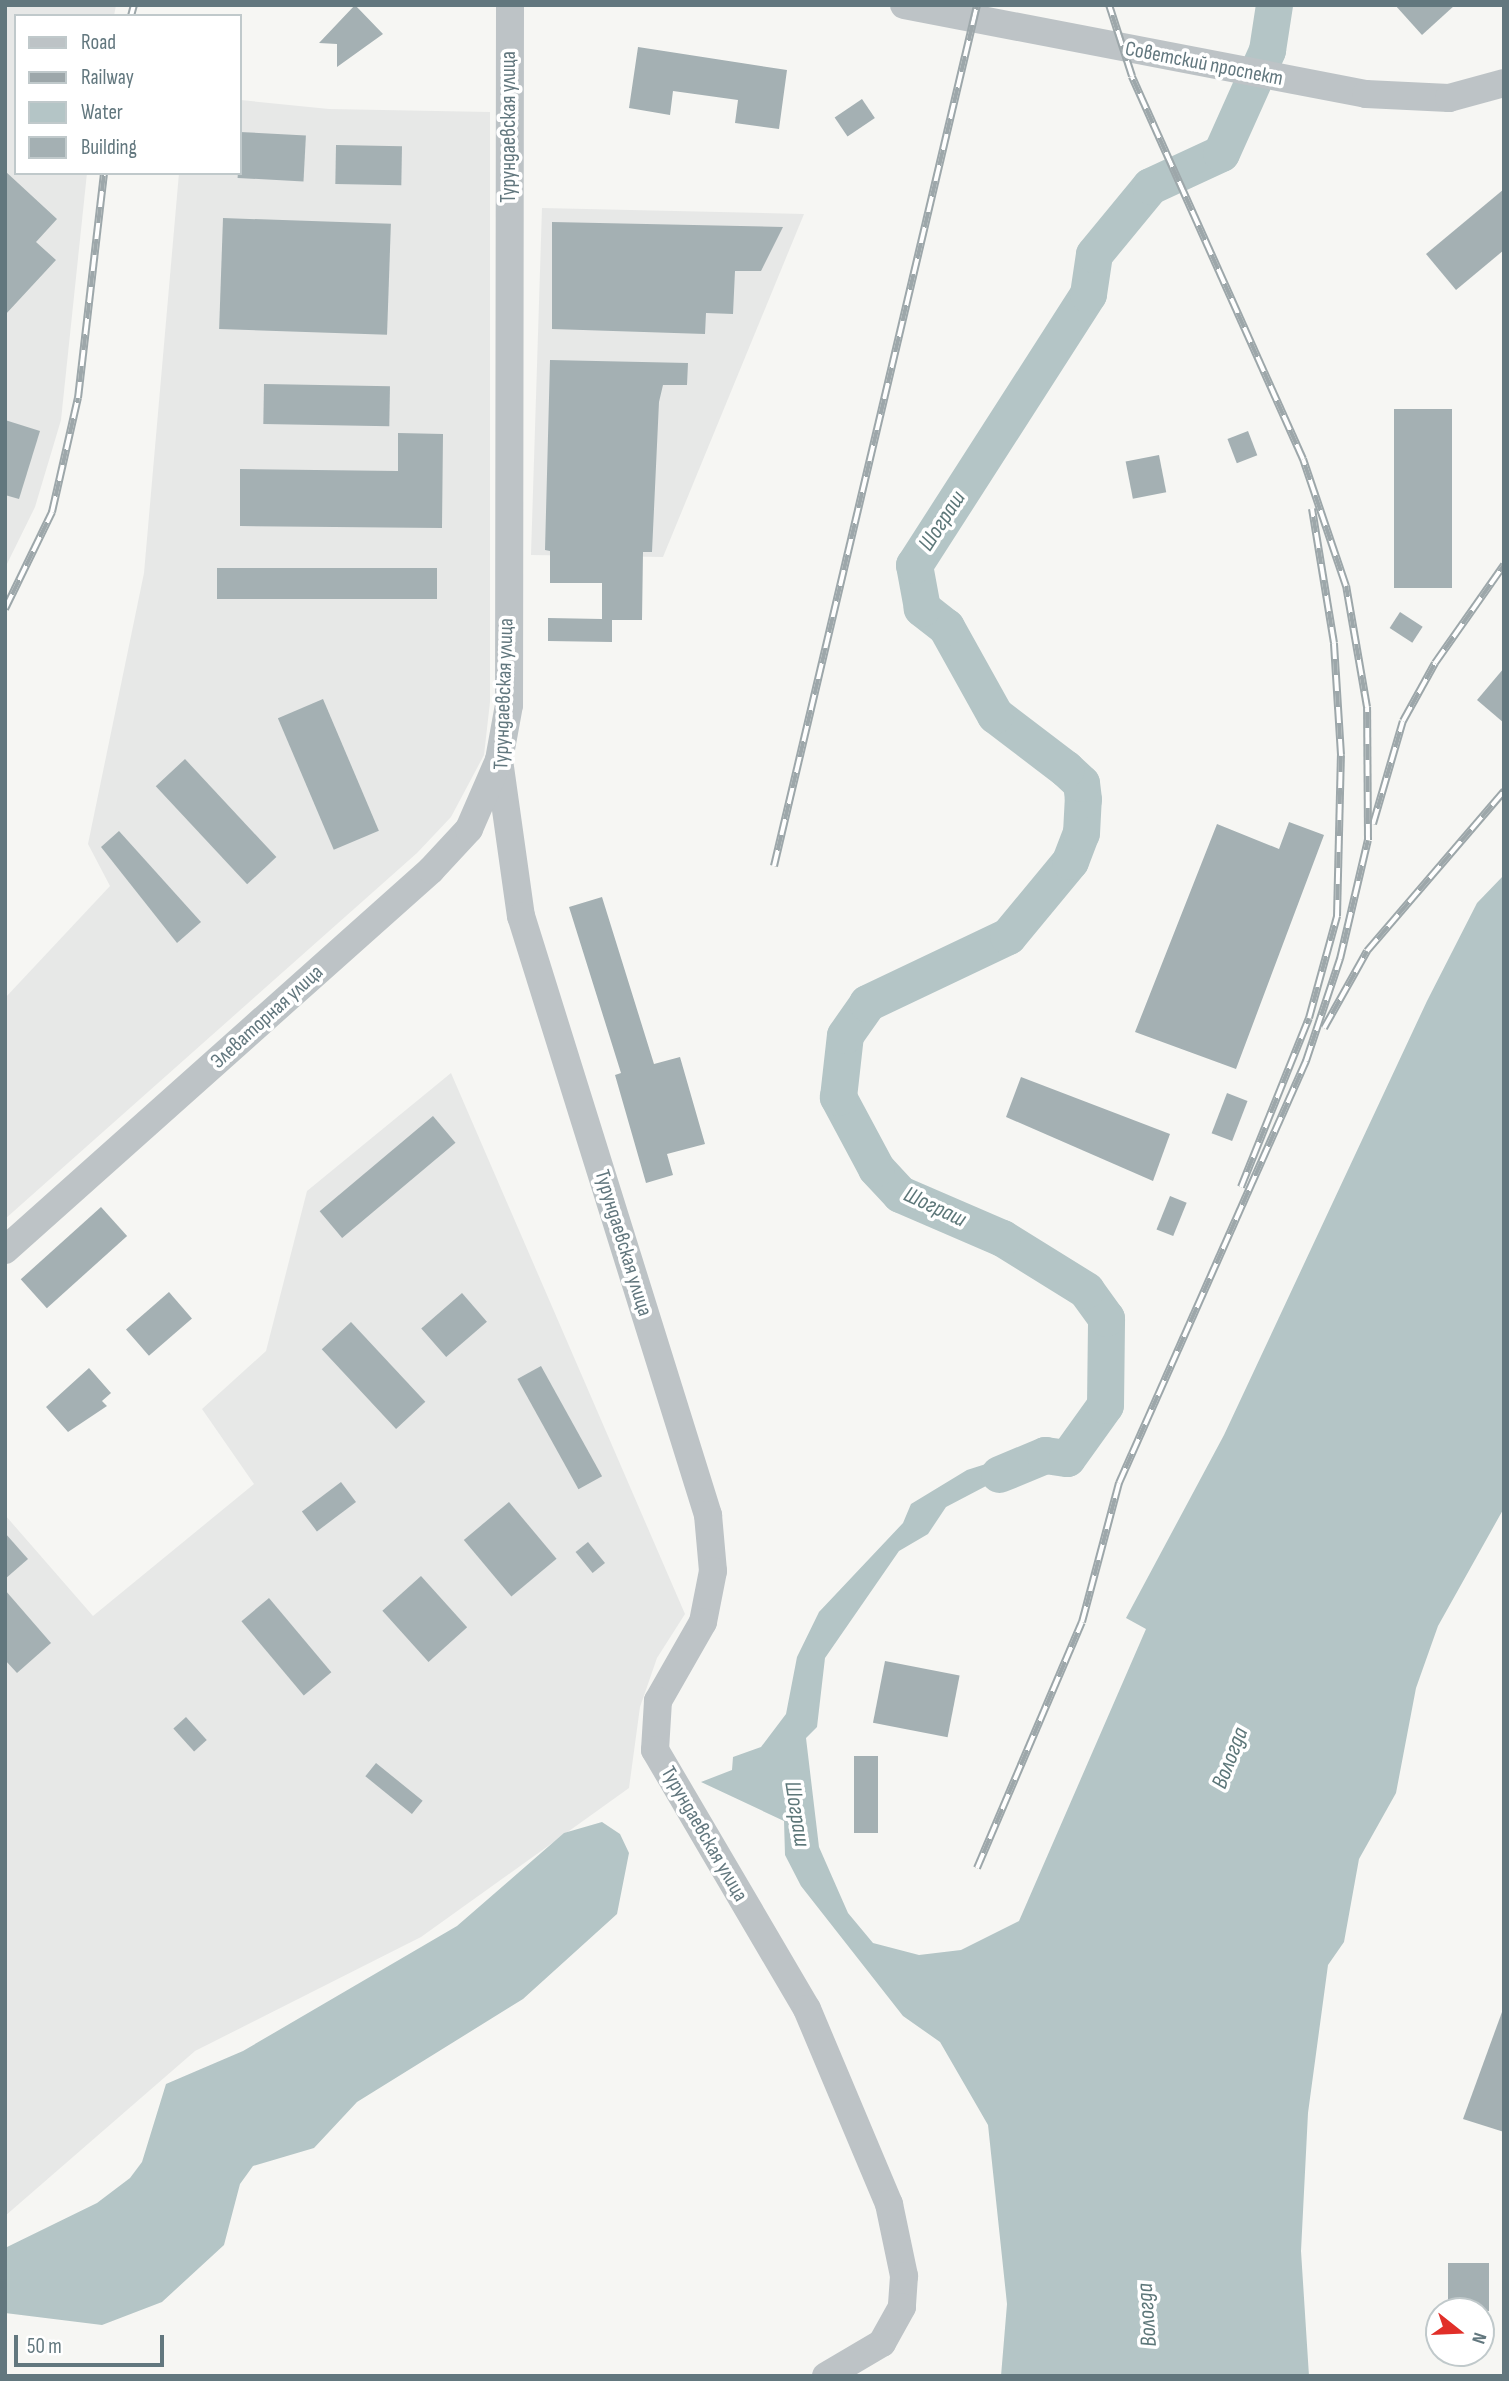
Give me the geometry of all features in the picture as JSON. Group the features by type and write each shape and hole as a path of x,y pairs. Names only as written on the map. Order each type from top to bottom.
{"street":[{"name":"Турундаевская улица","path":"510,5 509,705 499,760 522,916 708,1515 713,1571 702,1622 657,1701 655,1751 807,2009 889,2204 904,2276 902,2307 882,2343 826,2376"},
{"name":"Советский проспект","path":"904,5 1304,84 1413,99 1449,98 1504,83"},
{"name":"Элеваторная улица","path":"5,1250 431,870 468,829 499,760"}],"shaded area":[{"path":"5,5 116,5 114,14 14,14 14,175 87,175 61,420 35,507 5,568"},
{"path":"242,100 329,109 490,112 490,702 484,755 451,817 417,853 5,1219 5,998 110,886 88,844 144,573 179,175 242,175"},
{"path":"542,208 804,214 663,557 531,555"},
{"path":"451,1073 685,1614 657,1658 640,1707 629,1788 421,1937 195,2051 5,2216 5,1515 93,1616 254,1484 202,1409 266,1351 307,1191"}],"water":[{"name":"Вологда","path":"1504,875 1504,1508 1438,1626 1416,1688 1396,1793 1359,1859 1344,1942 1328,1965 1308,2113 1301,2251 1309,2376 1001,2376 1007,2304 988,2125 940,2042 903,2016 801,1886 785,1855 784,1821 701,1782 732,1770 733,1757 761,1747 786,1714 797,1657 819,1612 903,1523 911,1504 967,1470 1014,1455 1045,1455 946,1507 928,1534 899,1551 825,1658 817,1727 806,1738 819,1847 848,1913 873,1943 919,1955 961,1950 1019,1921 1146,1629 1126,1618 1224,1435 1427,1001 1477,903"},
{"path":"602,1822 620,1834 629,1853 617,1914 523,1999 357,2102 314,2148 253,2166 240,2184 224,2245 162,2302 102,2325 5,2313 5,2248 97,2203 130,2178 142,2162 166,2084 243,2051 457,1926 564,1833"}],"building":[{"path":"355,5 383,34 337,67 337,44 319,43"},
{"path":"1395,5 1455,5 1422,35"},
{"path":"638,47 787,70 779,129 735,123 738,100 673,91 670,115 629,108"},
{"path":"862,99 875,118 848,137 835,117"},
{"path":"242,132 306,135 304,181 238,178 238,175 242,175"},
{"path":"336,145 402,146 401,185 335,184"},
{"path":"5,171 57,219 36,242 56,260 5,315"},
{"path":"1504,189 1504,250 1456,290 1426,254"},
{"path":"223,218 391,224 387,335 219,329"},
{"path":"552,222 783,227 761,271 735,271 733,314 706,313 705,334 552,329"},
{"path":"550,360 688,363 687,385 663,385 659,402 652,552 643,552 642,620 612,620 612,642 548,641 548,618 602,619 602,583 550,583 550,551 545,550"},
{"path":"264,384 390,386 389,426 263,424"},
{"path":"1394,409 1452,409 1452,588 1394,588"},
{"path":"5,420 40,431 19,499 5,495"},
{"path":"1248,431 1257,455 1237,463 1227,439"},
{"path":"398,433 443,434 442,528 240,526 240,469 398,471"},
{"path":"1159,455 1166,492 1133,499 1126,461"},
{"path":"217,568 437,568 437,599 217,599"},
{"path":"1400,612 1423,627 1412,643 1390,628"},
{"path":"1504,668 1504,723 1477,700"},
{"path":"323,699 379,831 334,850 278,718"},
{"path":"185,759 276,857 247,884 156,786"},
{"path":"1289,822 1324,835 1236,1069 1135,1032 1217,824 1279,849"},
{"path":"119,831 201,922 177,943 101,847"},
{"path":"602,897 654,1064 680,1057 705,1144 667,1154 673,1175 646,1183 615,1075 621,1073 569,907"},
{"path":"1021,1077 1170,1134 1153,1181 1006,1117"},
{"path":"1227,1093 1248,1101 1232,1141 1212,1133"},
{"path":"433,1116 455,1143 342,1238 320,1211"},
{"path":"1170,1196 1187,1203 1173,1236 1157,1229"},
{"path":"101,1207 127,1236 47,1308 21,1279"},
{"path":"169,1292 192,1318 149,1356 126,1329"},
{"path":"462,1293 487,1322 446,1357 421,1328"},
{"path":"351,1322 425,1402 396,1429 322,1349"},
{"path":"541,1366 602,1476 578,1489 517,1379"},
{"path":"89,1368 111,1393 102,1401 107,1406 68,1432 46,1407"},
{"path":"341,1482 356,1502 317,1531 302,1511"},
{"path":"509,1502 557,1559 511,1597 464,1540"},
{"path":"5,1533 28,1559 5,1579"},
{"path":"588,1542 605,1563 593,1573 576,1552"},
{"path":"421,1576 467,1627 429,1662 382,1611"},
{"path":"5,1590 51,1643 17,1673 5,1660"},
{"path":"269,1598 331,1672 304,1695 241,1621"},
{"path":"885,1661 960,1676 948,1737 873,1723"},
{"path":"186,1717 207,1740 194,1751 173,1728"},
{"path":"854,1756 878,1756 878,1833 854,1833"},
{"path":"376,1763 423,1801 412,1814 365,1776"},
{"path":"1504,2012 1504,2132 1463,2119"},
{"path":"1448,2263 1489,2263 1489,2297 1448,2297"}],"waterway":[{"name":"Шограш","path":"999,1474 1045,1455 1067,1458 1105,1405 1106,1318 1086,1290 1002,1238 900,1194 876,1168 838,1097 845,1035 867,1003 1008,936 1070,861 1081,833 1083,799 1081,783 995,715 946,627 922,608 914,565 1088,294 1094,254 1150,186 1221,153 1267,50 1274,5"}],"railway":[{"path":"132,14 134,5"},
{"path":"774,866 977,5"},
{"path":"977,1868 1082,1622 1119,1483 1306,1061 1340,959 1368,840 1367,707 1346,586 1303,459 1132,76 1109,5"},
{"path":"5,609 52,512 78,398 104,175"},
{"path":"1241,1187 1309,1018 1337,916 1341,755 1334,643 1312,509"},
{"path":"1373,824 1403,721 1435,663 1504,565"},
{"path":"1324,1028 1367,951 1504,791"}]}
